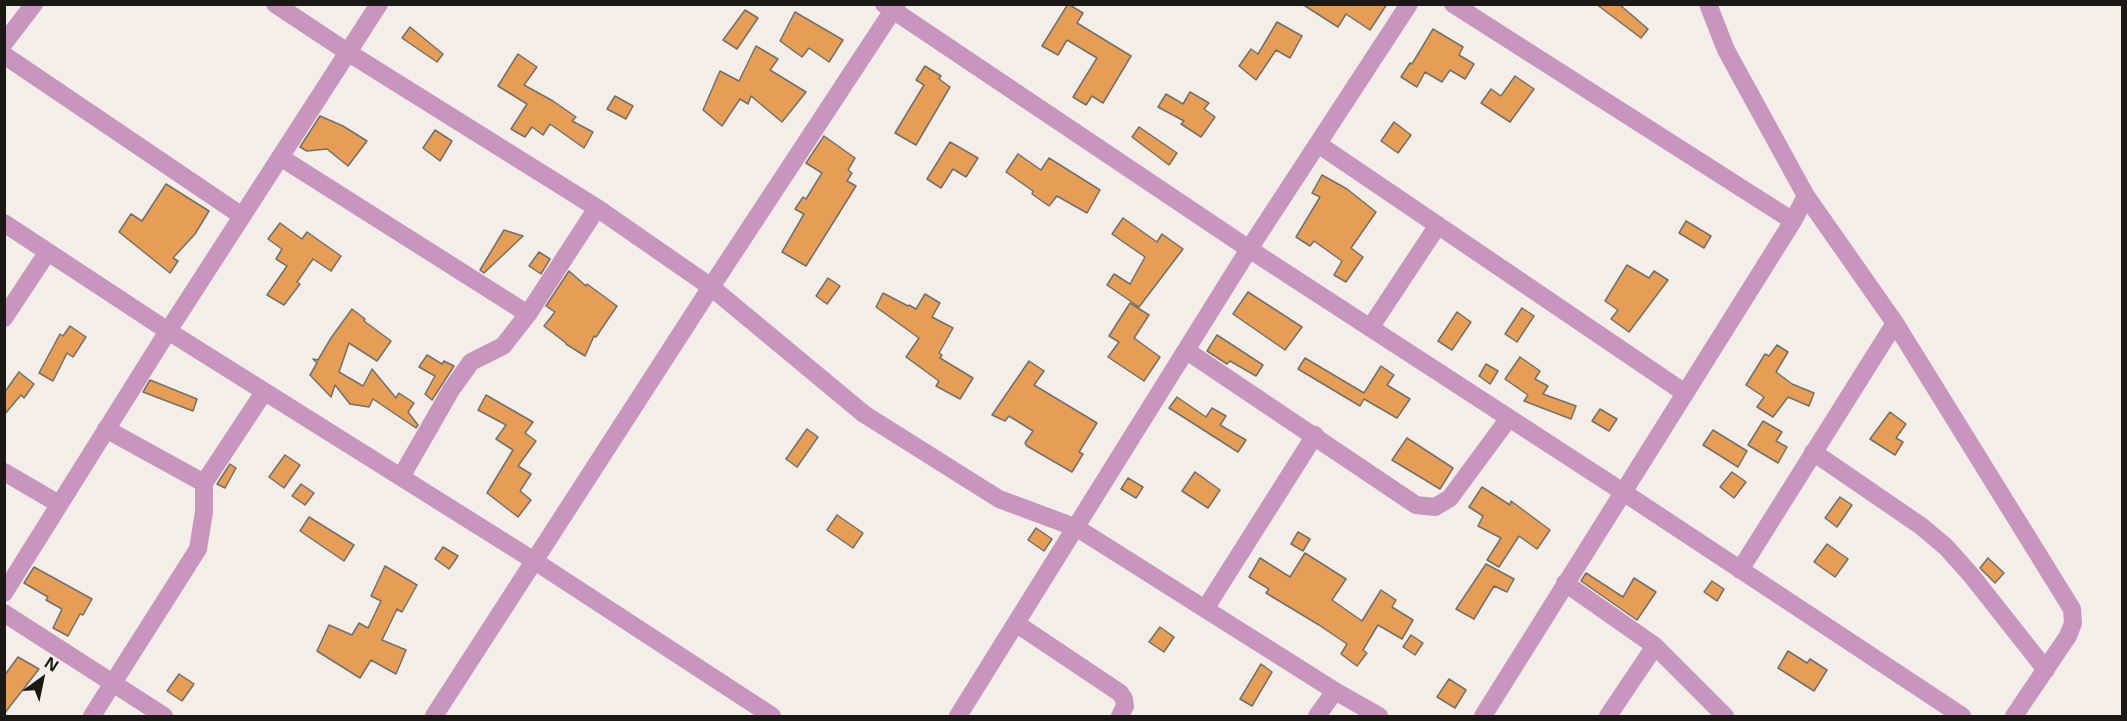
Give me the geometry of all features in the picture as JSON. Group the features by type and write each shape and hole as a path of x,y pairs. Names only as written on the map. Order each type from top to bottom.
{"street":[{"path":"4,43 34,4"},
{"path":"275,4 597,208 711,287 864,414 999,499 1077,528 1379,717"},
{"path":"4,593 168,331 379,4"},
{"path":"958,717 1249,249 1408,4"},
{"path":"1453,4 1793,221"},
{"path":"1708,4 1726,50 1806,196 1895,323 2072,609 2073,623 2068,636 2014,717"},
{"path":"434,717 891,6 1249,249 1623,492 1962,717"},
{"path":"4,55 242,216"},
{"path":"1318,144 1685,393"},
{"path":"280,158 528,314"},
{"path":"1483,717 1793,221 1806,196"},
{"path":"401,477 451,390 471,362 503,346 528,314 597,208"},
{"path":"4,223 168,331 533,561 772,717"},
{"path":"1370,328 1438,225"},
{"path":"4,318 47,253"},
{"path":"1740,570 1895,323"},
{"path":"1186,351 1315,435 1416,506 1435,507 1450,498 1509,418"},
{"path":"92,717 198,549 204,512 204,483 264,392"},
{"path":"106,429 204,483"},
{"path":"1205,609 1315,435"},
{"path":"1814,452 1921,526 1946,547 2046,670"},
{"path":"4,472 59,504"},
{"path":"1565,583 1655,646 1725,717"},
{"path":"4,613 164,717"},
{"path":"1017,624 1120,693 1125,706 1120,717"},
{"path":"1608,717 1655,646"},
{"path":"1317,717 1335,691"}],"building":[{"path":"1068,4 1083,13 1077,23 1131,56 1103,103 1092,96 1086,105 1073,97 1097,58 1067,40 1058,55 1042,46"},
{"path":"1302,4 1387,4 1370,30 1346,14 1338,27"},
{"path":"1596,4 1619,4 1648,29 1641,38"},
{"path":"745,10 758,18 737,49 723,40"},
{"path":"795,12 843,40 829,62 809,48 802,57 780,41"},
{"path":"1277,22 1302,36 1290,58 1276,50 1256,80 1239,66 1251,49 1258,54"},
{"path":"410,27 443,54 437,62 402,38"},
{"path":"1433,29 1463,47 1459,55 1474,64 1465,79 1450,70 1442,82 1425,72 1417,87 1401,77 1410,63 1412,64"},
{"path":"756,46 778,59 770,70 806,92 782,122 751,96 748,104 740,99 722,126 703,110 720,71 739,81"},
{"path":"518,54 537,67 524,85 553,101 576,117 572,121 593,132 584,148 550,124 543,135 532,127 525,137 511,129 527,104 498,86"},
{"path":"925,66 941,76 939,79 950,87 916,145 895,133 924,85 916,80"},
{"path":"1515,76 1534,89 1510,122 1481,103 1491,89 1501,96"},
{"path":"1190,92 1209,103 1204,109 1215,117 1201,137 1181,124 1184,121 1158,107 1166,94 1183,104"},
{"path":"615,96 633,106 626,119 607,109"},
{"path":"320,116 343,126 367,141 348,166 327,149 307,151 300,147"},
{"path":"1394,122 1411,135 1398,153 1381,141"},
{"path":"1139,127 1177,153 1169,165 1132,137"},
{"path":"435,130 452,141 440,161 423,148"},
{"path":"824,136 855,158 848,170 852,173 847,181 856,186 806,266 782,252 804,214 795,209 803,197 806,199 822,173 806,163"},
{"path":"950,142 978,158 966,177 953,169 941,188 927,179"},
{"path":"1018,154 1041,170 1049,158 1100,190 1087,213 1057,196 1049,206 1032,194 1033,191 1006,172"},
{"path":"1322,175 1347,189 1376,212 1351,248 1363,257 1346,282 1334,275 1342,261 1314,241 1310,246 1296,237 1320,197 1312,193"},
{"path":"166,184 209,211 195,234 173,258 178,261 170,273 119,232 131,214 142,221"},
{"path":"1123,218 1157,242 1162,234 1183,249 1139,307 1107,285 1114,274 1130,284 1145,257 1112,234"},
{"path":"1686,221 1711,236 1704,248 1679,233"},
{"path":"280,223 302,239 307,232 341,256 331,271 313,259 297,282 300,284 284,305 267,295 287,266 276,259 282,249 268,239"},
{"path":"504,230 523,236 484,273 480,270"},
{"path":"539,252 550,259 541,274 529,266"},
{"path":"1627,265 1649,278 1654,271 1668,280 1629,332 1611,319 1618,310 1605,301"},
{"path":"569,271 586,286 587,284 617,306 596,337 594,336 585,356 544,326 555,312 546,306"},
{"path":"828,278 840,286 827,304 816,296"},
{"path":"1248,292 1302,327 1285,350 1233,314"},
{"path":"883,293 916,309 925,294 940,303 932,317 953,328 939,353 942,355 940,358 973,378 960,399 936,386 939,381 906,357 919,338 876,307"},
{"path":"1130,303 1149,315 1134,338 1160,357 1144,381 1108,357 1119,342 1109,336"},
{"path":"1522,308 1534,316 1517,342 1505,334"},
{"path":"352,309 391,341 377,361 349,343 339,372 363,386 372,369 396,398 399,393 414,403 408,412 418,425 416,428 373,399 369,407 350,404 335,385 331,397 310,375 317,363 313,359 318,360"},
{"path":"1457,312 1471,322 1452,350 1438,341"},
{"path":"70,326 86,337 73,357 67,353 53,381 39,373 60,334 63,336"},
{"path":"1217,335 1263,365 1256,376 1230,361 1227,364 1207,351"},
{"path":"1777,345 1788,352 1776,372 1792,384 1814,393 1809,406 1788,397 1773,417 1757,407 1764,397 1746,385 1765,354 1769,356"},
{"path":"427,355 442,364 444,361 454,366 432,400 425,394 435,376 419,367"},
{"path":"1520,357 1540,371 1535,379 1548,386 1543,394 1576,406 1571,419 1524,401 1528,395 1505,379"},
{"path":"1305,358 1364,393 1381,366 1394,375 1387,385 1410,399 1397,418 1364,399 1360,406 1298,369"},
{"path":"1029,361 1044,371 1034,385 1097,423 1079,452 1083,454 1072,472 1027,446 1025,443 1033,431 1009,416 1005,421 992,415"},
{"path":"1486,364 1498,371 1490,384 1479,376"},
{"path":"19,372 34,384 24,398 21,395 4,415 4,393"},
{"path":"150,380 197,399 193,411 143,392"},
{"path":"486,395 533,422 525,433 536,441 518,466 531,474 520,491 531,500 518,517 487,493 513,450 496,439 506,425 478,410"},
{"path":"1177,397 1206,417 1212,408 1226,416 1220,425 1246,440 1238,452 1169,408"},
{"path":"1600,409 1617,419 1609,431 1592,421"},
{"path":"1890,412 1906,424 1896,438 1903,442 1895,455 1870,439"},
{"path":"1763,421 1782,432 1776,441 1787,447 1778,463 1748,445"},
{"path":"807,429 818,437 797,467 786,459"},
{"path":"1713,430 1747,451 1738,467 1703,445"},
{"path":"1407,438 1453,468 1440,489 1392,460"},
{"path":"285,455 300,465 284,488 269,477"},
{"path":"230,464 236,468 225,488 217,484"},
{"path":"1195,472 1220,490 1208,508 1182,491"},
{"path":"1732,472 1746,482 1734,498 1720,487"},
{"path":"1128,478 1143,487 1136,498 1121,489"},
{"path":"301,484 314,493 305,505 292,496"},
{"path":"1482,487 1510,505 1511,501 1550,530 1537,549 1519,536 1499,567 1487,560 1501,538 1478,526 1483,516 1469,507"},
{"path":"1840,497 1852,505 1837,527 1825,518"},
{"path":"837,515 863,533 853,548 827,530"},
{"path":"309,517 354,545 344,561 300,531"},
{"path":"1036,528 1052,539 1044,551 1028,540"},
{"path":"1298,532 1310,539 1303,551 1291,544"},
{"path":"1827,544 1848,559 1835,577 1814,562"},
{"path":"443,547 458,556 449,569 435,559"},
{"path":"1305,553 1346,579 1332,600 1362,621 1381,590 1396,600 1392,607 1413,620 1402,639 1378,625 1363,650 1367,653 1357,666 1341,654 1347,644 1266,593 1269,589 1249,577 1260,558 1290,577"},
{"path":"1988,558 2004,573 1995,583 1980,568"},
{"path":"1486,564 1514,579 1507,592 1494,586 1474,619 1456,609"},
{"path":"385,566 417,585 402,612 397,609 382,640 406,650 396,674 371,660 360,678 317,651 329,625 352,635 359,623 368,628 381,601 371,596"},
{"path":"34,567 92,599 83,615 80,614 68,636 53,628 62,609 46,600 48,597 24,583"},
{"path":"1586,573 1623,597 1634,578 1656,592 1637,620 1581,581"},
{"path":"1712,581 1724,589 1717,601 1704,592"},
{"path":"1160,627 1174,637 1164,652 1149,642"},
{"path":"1411,635 1423,643 1415,655 1403,647"},
{"path":"1788,651 1807,663 1810,659 1827,670 1814,691 1778,668"},
{"path":"18,657 39,669 4,714 4,676"},
{"path":"1261,664 1272,672 1252,706 1240,699"},
{"path":"179,674 194,684 182,701 167,691"},
{"path":"1449,679 1466,690 1455,708 1437,697"}]}
